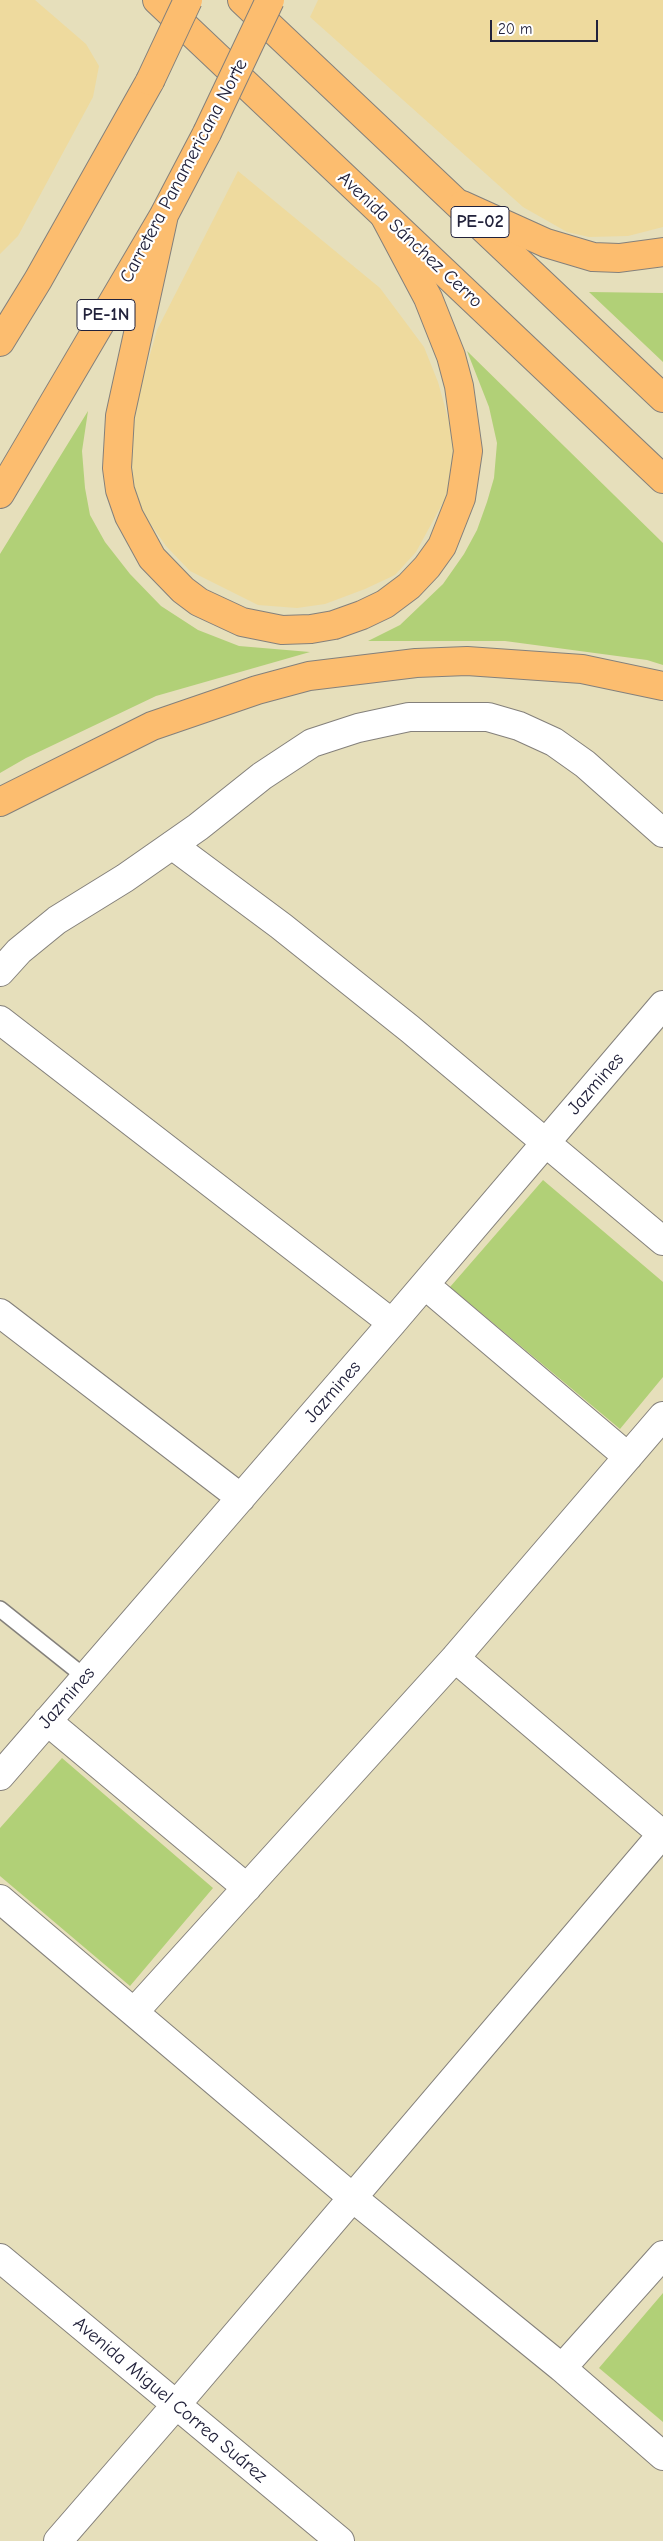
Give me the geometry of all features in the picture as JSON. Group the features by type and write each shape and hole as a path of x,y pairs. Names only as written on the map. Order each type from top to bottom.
{"highway":[{"name":"Avenida Sánchez Cerro","path":"157,0 663,479"},
{"path":"0,342 38,280 150,81 188,0"},
{"name":"PE-02","path":"242,0 462,205 663,398"},
{"name":"Carretera Panamericana Norte","path":"0,494 164,215 207,132 270,0"},
{"path":"462,205 546,244 593,257 633,257 663,252"},
{"path":"164,215 120,416 117,468 120,490 129,516 152,558 183,590 199,602 242,622 282,630 311,629 334,625 362,616 397,595 427,567 442,546 461,498 468,451 459,386 451,356 428,298 385,217"},
{"path":"0,314 38,280"},
{"path":"0,802 152,726 249,692 309,676 416,663 467,661 582,669 663,686"}],"street":[{"path":"0,972 19,951 57,920 172,845 262,776 312,743 358,728 409,718 488,718 519,726 554,742 585,764 663,833"},
{"path":"172,845 281,926 410,1029 663,1241"},
{"name":"Jazmines","path":"0,1776 392,1323 663,1005"},
{"path":"0,1020 392,1323"},
{"path":"425,1284 628,1457"},
{"path":"0,1313 241,1498"},
{"path":"135,2011 455,1658 663,1416"},
{"path":"58,2541 663,1834 455,1658"},
{"path":"46,1721 247,1888"},
{"path":"0,1899 135,2011 353,2198 562,2368 663,2456"},
{"path":"562,2368 663,2255"},
{"name":"Avenida Miguel Correa Suárez","path":"0,2258 340,2541"}],"lane":[{"path":"0,1609 85,1677"}],"green space":[{"path":"589,292 663,293 663,362"},
{"path":"467,351 663,543 663,665 647,660 505,641 368,641 400,625 443,584 464,554 477,530 487,502 494,478 497,443 489,407"},
{"path":"88,411 82,451 85,488 90,515 105,542 130,574 161,606 198,630 239,646 310,652 156,696 26,758 0,773 0,554"},
{"path":"543,1180 663,1282 663,1377 620,1429 450,1287"},
{"path":"62,1758 213,1888 130,1986 0,1876 0,1828"},
{"path":"663,2293 663,2422 599,2368"}],"sand":[{"path":"0,0 35,0 86,44 99,66 93,97 18,236 0,254"},
{"path":"318,0 663,0 663,227 628,236 589,237 567,232 523,207 310,17"},
{"path":"238,171 380,288 424,347 438,382 456,447 453,474 445,499 416,552 395,575 325,604 297,608 258,605 190,571 166,546 143,513 133,482 130,425 157,330"}]}
